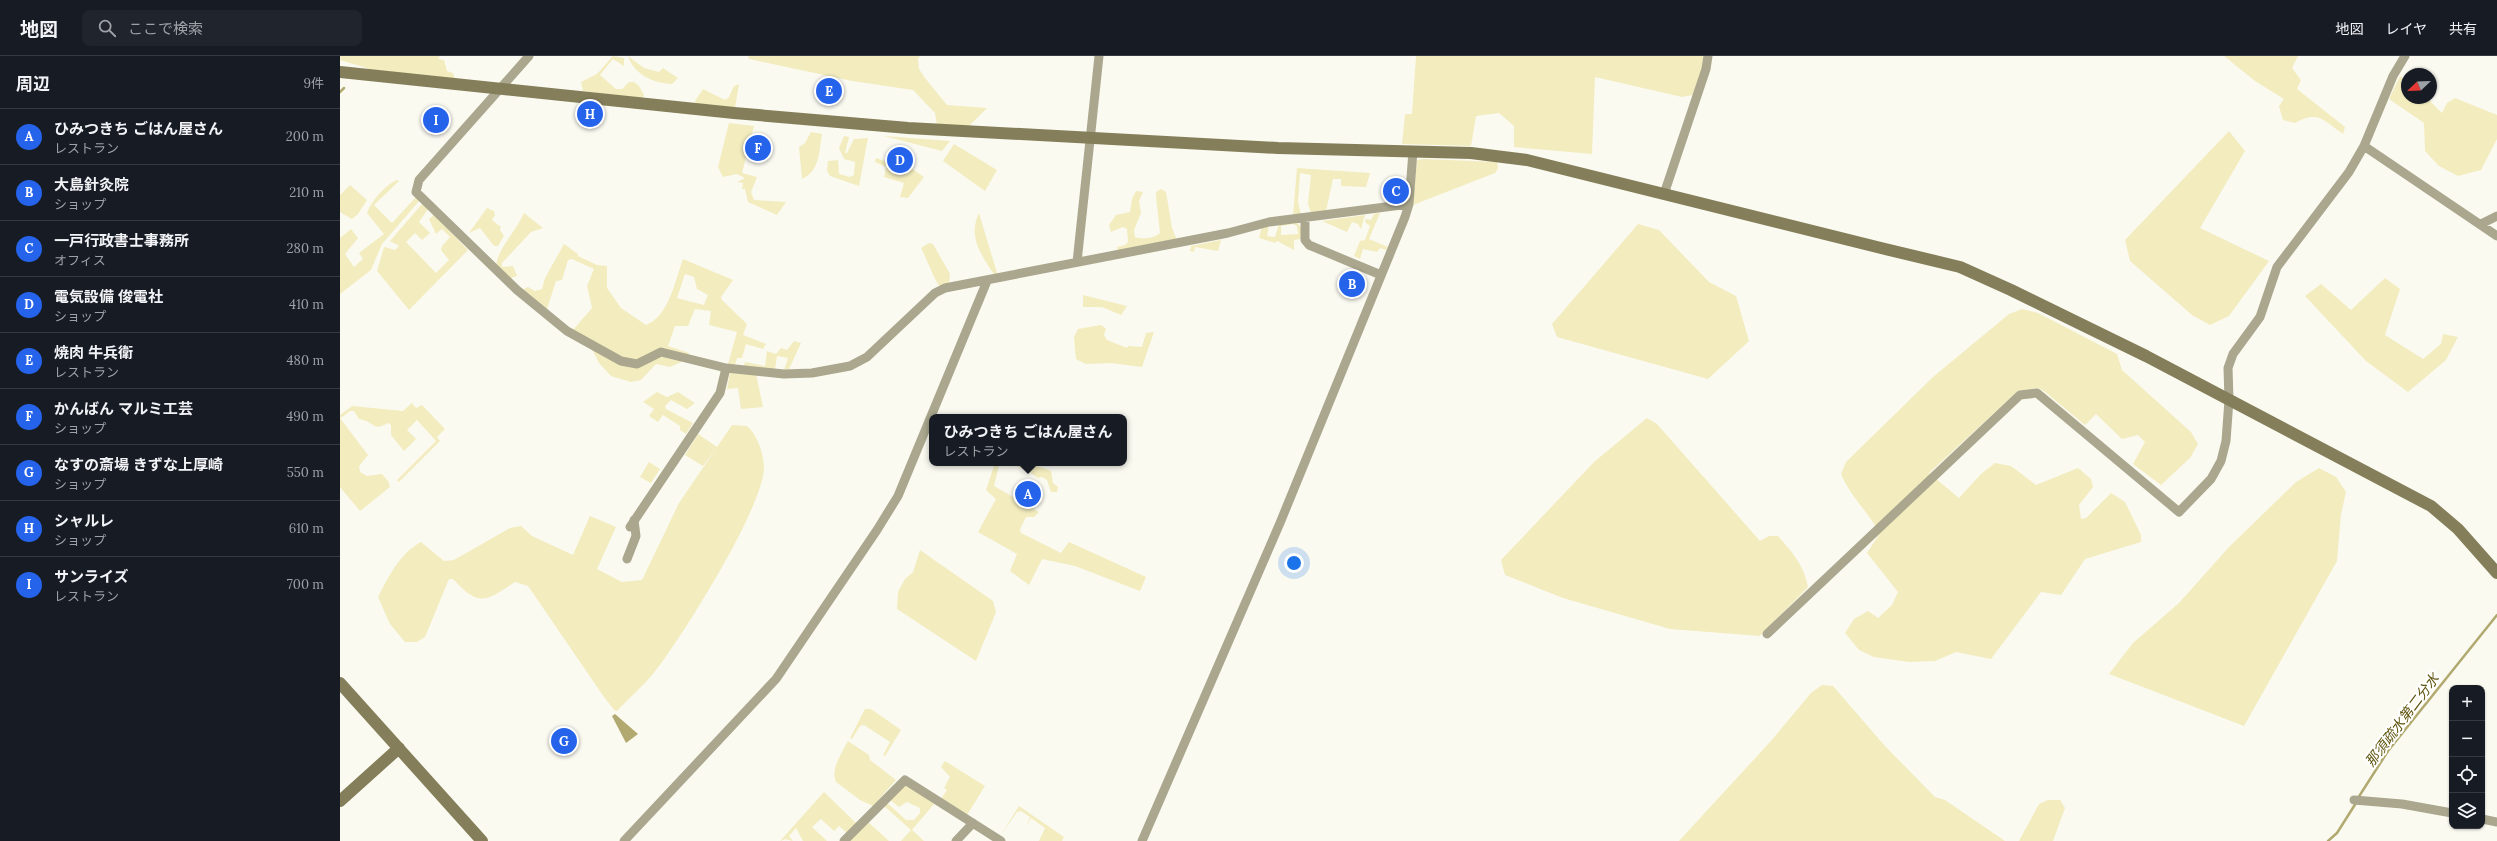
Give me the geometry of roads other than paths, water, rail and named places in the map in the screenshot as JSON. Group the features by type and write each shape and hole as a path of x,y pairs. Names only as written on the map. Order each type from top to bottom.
{"street":[{"path":"529,56 419,180 416,192 511,285 567,331 621,361 637,364 661,352 726,368 796,375 850,366 867,357 935,293 945,288 1235,232 1270,222 1409,204"},
{"path":"1077,262 1099,56"},
{"path":"1664,194 1706,69 1708,56"},
{"path":"1767,634 2020,395 2037,393 2179,512 2211,479 2221,461 2226,441 2230,400 2228,368 2233,354 2260,317 2277,266 2349,172 2364,146 2393,76 2405,56"},
{"path":"340,72 501,87 734,113 908,128 1278,148 1413,151 1505,156 1960,267 2146,356 2431,506 2458,529 2497,573"},
{"path":"2364,146 2497,236"},
{"path":"1142,841 1280,523 1409,204 1413,151"},
{"path":"2481,224 2497,216"},
{"path":"1305,218 1305,240 1309,245 1381,275"},
{"path":"932,414 987,281"},
{"path":"627,560 636,536 632,524 720,393 726,368"},
{"path":"624,841 776,679 877,530 898,496 929,421"},
{"path":"340,683 482,841"},
{"path":"340,801 399,748"},
{"path":"844,841 905,780 1001,841"},
{"path":"2354,800 2402,804 2449,812"},
{"path":"2485,820 2497,822"},
{"path":"956,841 973,823"}],"waterway":[{"path":"340,92 344,88"},
{"name":"那須疏水第二分水","path":"2358,798 2388,751 2497,615"},
{"name":"那須疏水第二分水","path":"2328,841 2337,833 2356,803"}],"place":[{"name":"焼肉 牛兵衛","path":"829,91"},
{"name":"シャルレ","path":"590,114"},
{"name":"サンライズ","path":"436,120"},
{"name":"かんばん マルミ工芸","path":"758,148"},
{"name":"電気設備 俊電社","path":"900,160"},
{"name":"一戸行政書士事務所","path":"1396,191"},
{"name":"大島針灸院","path":"1352,284"},
{"name":"ひみつきち ごはん屋さん","path":"1028,494"},
{"name":"なすの斎場 きずな上厚崎","path":"564,741"}]}
